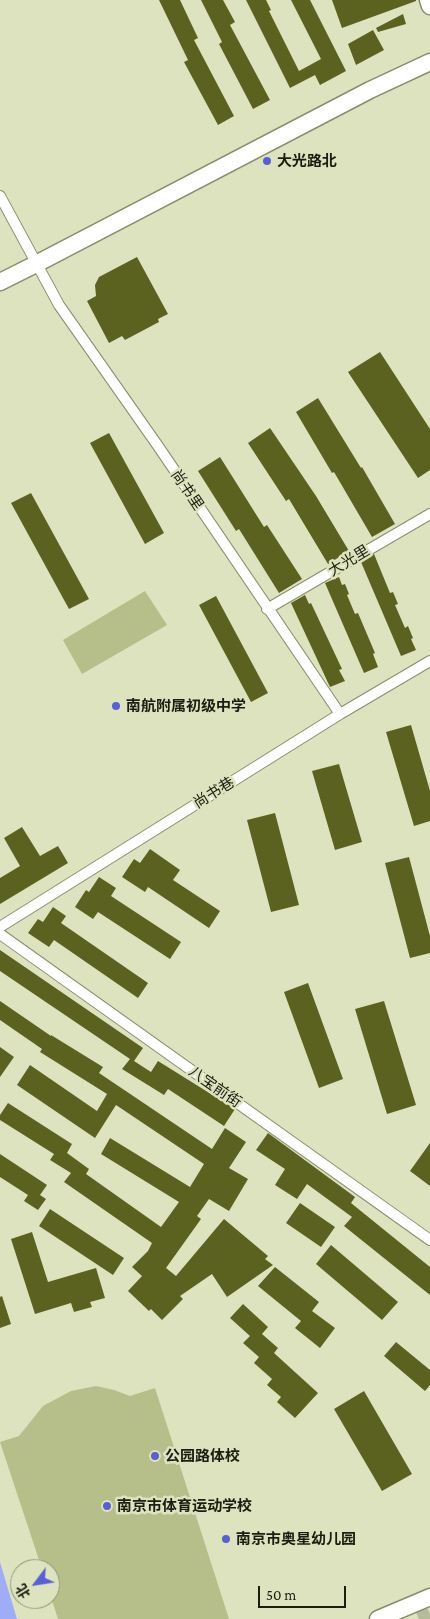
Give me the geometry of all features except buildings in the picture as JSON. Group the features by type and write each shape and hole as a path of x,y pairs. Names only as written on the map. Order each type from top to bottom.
{"main road":[{"path":"428,0 430,6"},
{"path":"0,282 370,90 430,62"},
{"path":"378,1619 430,1597"}],"street":[{"name":"尚书里","path":"0,196 59,305 158,446 340,714"},
{"name":"大光里","path":"267,609 430,514"},
{"name":"尚书巷","path":"0,927 340,714 430,661"},
{"name":"八宝前街","path":"0,934 430,1240"}],"green space":[{"path":"145,591 167,625 82,674 63,640"},
{"name":"南京市体育运动学校","path":"96,1386 130,1396 155,1388 229,1619 58,1619 55,1609 60,1609 60,1559 39,1559 0,1442 19,1436 43,1406 71,1391"}],"water":[{"path":"0,1562 10,1596 10,1609 14,1609 17,1619 0,1619"}],"tunnel":[{"path":"419,1619 430,1614"}],"place":[{"name":"大光路北","path":"267,161"},
{"name":"南航附属初级中学","path":"116,706"},
{"name":"公园路体校","path":"155,1456"},
{"name":"南京市体育运动学校","path":"107,1506"},
{"name":"南京市奥星幼儿园","path":"226,1539"}]}
